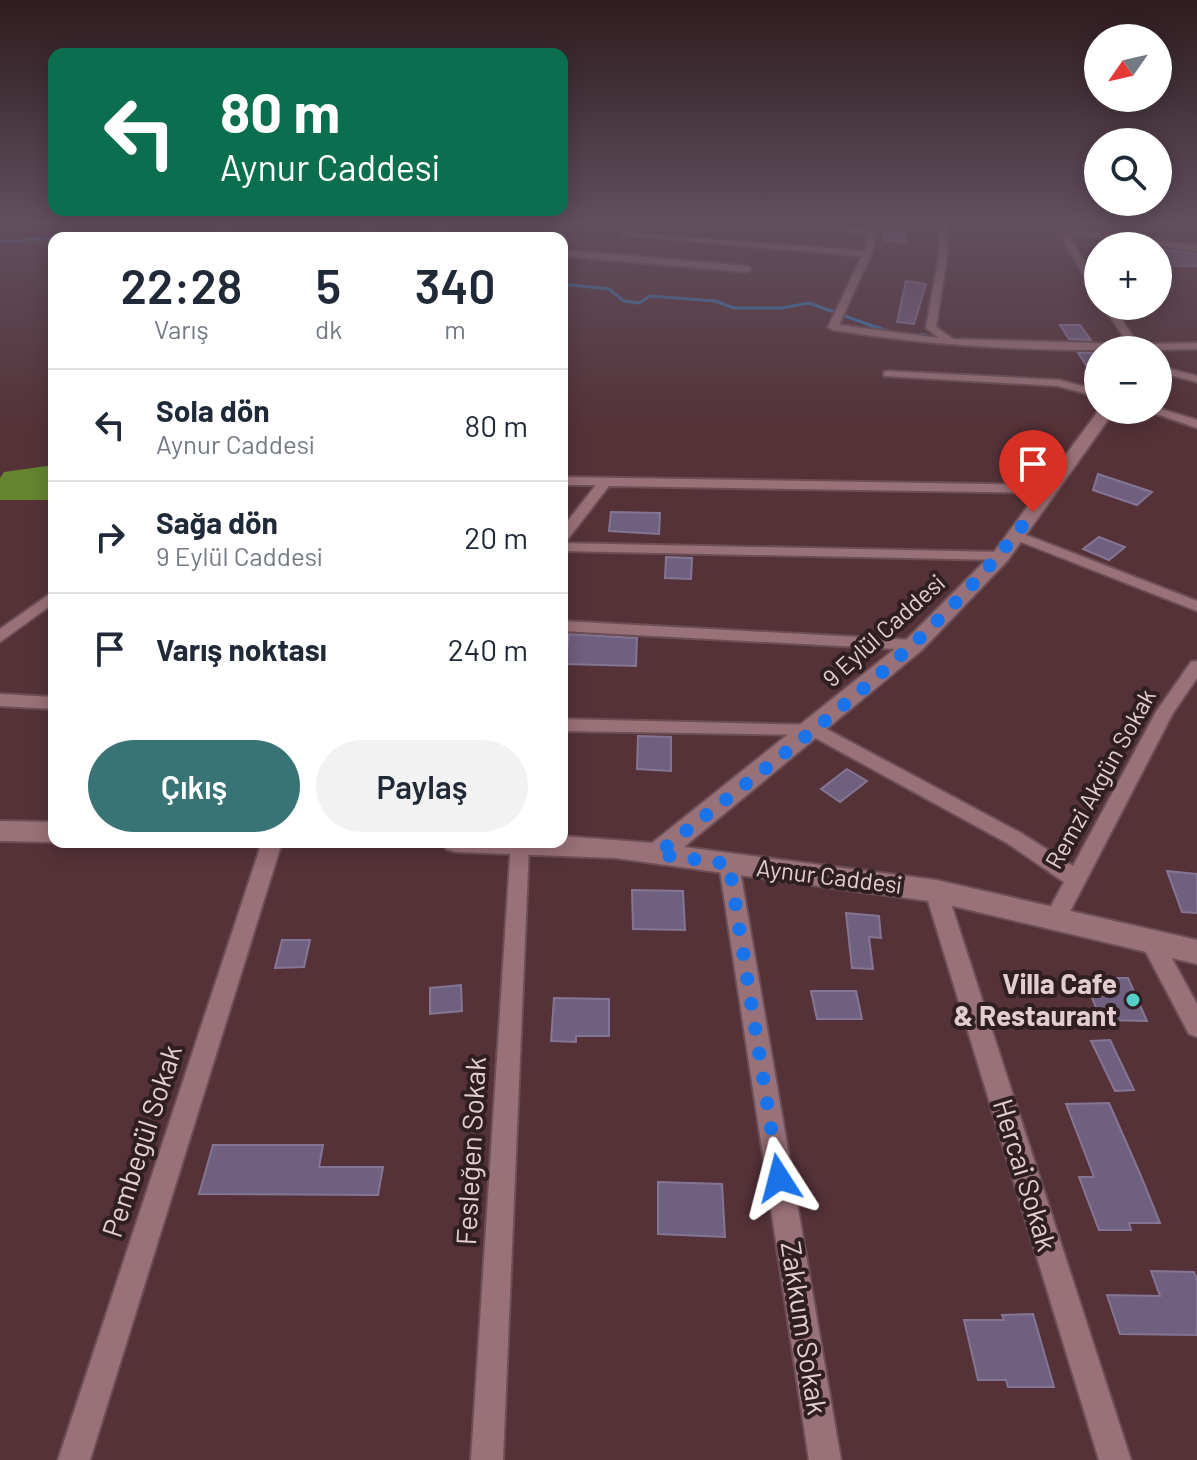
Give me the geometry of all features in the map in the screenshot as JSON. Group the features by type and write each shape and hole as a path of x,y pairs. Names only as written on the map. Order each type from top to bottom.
{"street":[{"path":"850,291 833,327 902,340 1010,348 1084,349"},
{"path":"937,291 931,328 955,343"},
{"path":"1172,347 1197,346"},
{"path":"1172,373 1197,379"},
{"path":"888,374 1059,383 1084,390"},
{"path":"1172,416 1197,424"},
{"name":"9 Eylül Caddesi","path":"657,854 914,645 1001,556 1097,424"},
{"path":"568,481 1050,489"},
{"path":"568,529 606,481"},
{"path":"1016,535 1197,606"},
{"path":"568,547 1001,556"},
{"path":"0,637 46,607"},
{"path":"568,626 914,645"},
{"name":"Remzi Akgün Sokak","path":"1055,919 1165,712 1197,666"},
{"path":"0,700 48,703"},
{"path":"568,725 813,729 1014,838 1076,879"},
{"path":"0,831 48,832"},
{"name":"Aynur Caddesi","path":"568,847 615,848 936,891 1197,952"},
{"name":"Pembegül Sokak","path":"74,1460 270,848"},
{"name":"Fesleğen Sokak","path":"487,1460 519,848"},
{"name":"Zakkum Sokak","path":"729,864 825,1460"},
{"name":"Hercai Sokak","path":"936,891 1115,1460"},
{"path":"1151,941 1197,1027"}],"green space":[{"path":"48,466 48,500 0,500 0,478 4,472"}],"building":[{"path":"904,291 924,291 914,324 897,322"},
{"path":"1060,325 1080,325 1088,336 1084,336 1084,340 1069,339"},
{"path":"1098,474 1152,492 1137,505 1093,490"},
{"path":"611,512 660,513 659,534 609,531"},
{"path":"1099,537 1125,547 1109,560 1083,549"},
{"path":"666,557 692,558 691,579 665,578"},
{"path":"569,634 637,638 636,666 568,664"},
{"path":"638,736 671,737 671,771 637,769"},
{"path":"847,769 867,781 840,802 821,789"},
{"path":"1167,871 1197,874 1197,913 1182,912"},
{"path":"632,890 683,891 685,930 633,929"},
{"path":"846,913 879,916 881,938 869,937 873,969 852,968"},
{"path":"282,940 310,940 304,967 275,968"},
{"path":"1084,978 1128,978 1147,1021 1101,1020"},
{"path":"461,985 462,1011 430,1014 430,988"},
{"path":"811,991 856,991 862,1019 817,1019"},
{"path":"554,998 609,999 609,1036 576,1036 576,1042 551,1041"},
{"path":"1110,1040 1134,1090 1115,1091 1091,1041"},
{"path":"1109,1103 1160,1223 1129,1223 1131,1230 1099,1230 1079,1177 1094,1177 1066,1104"},
{"path":"213,1145 323,1145 319,1167 383,1167 378,1195 199,1194"},
{"path":"658,1182 722,1184 725,1237 658,1234"},
{"path":"1151,1271 1194,1272 1197,1279 1197,1335 1120,1334 1107,1295 1160,1296"},
{"path":"1033,1314 1054,1387 1008,1387 1006,1380 978,1380 964,1320 1004,1320 1002,1315"}],"waterway":[{"path":"612,291 624,301 639,303 650,296 715,301 734,308 782,308 809,303 881,329"},
{"path":"875,327 894,334"},
{"path":"910,336 924,335"}],"place":[{"name":"Villa Cafe & Restaurant","path":"1133,1000"}],"route":[{"path":"779,1178 729,864 657,854 914,645 1001,556 1033,512"}]}
